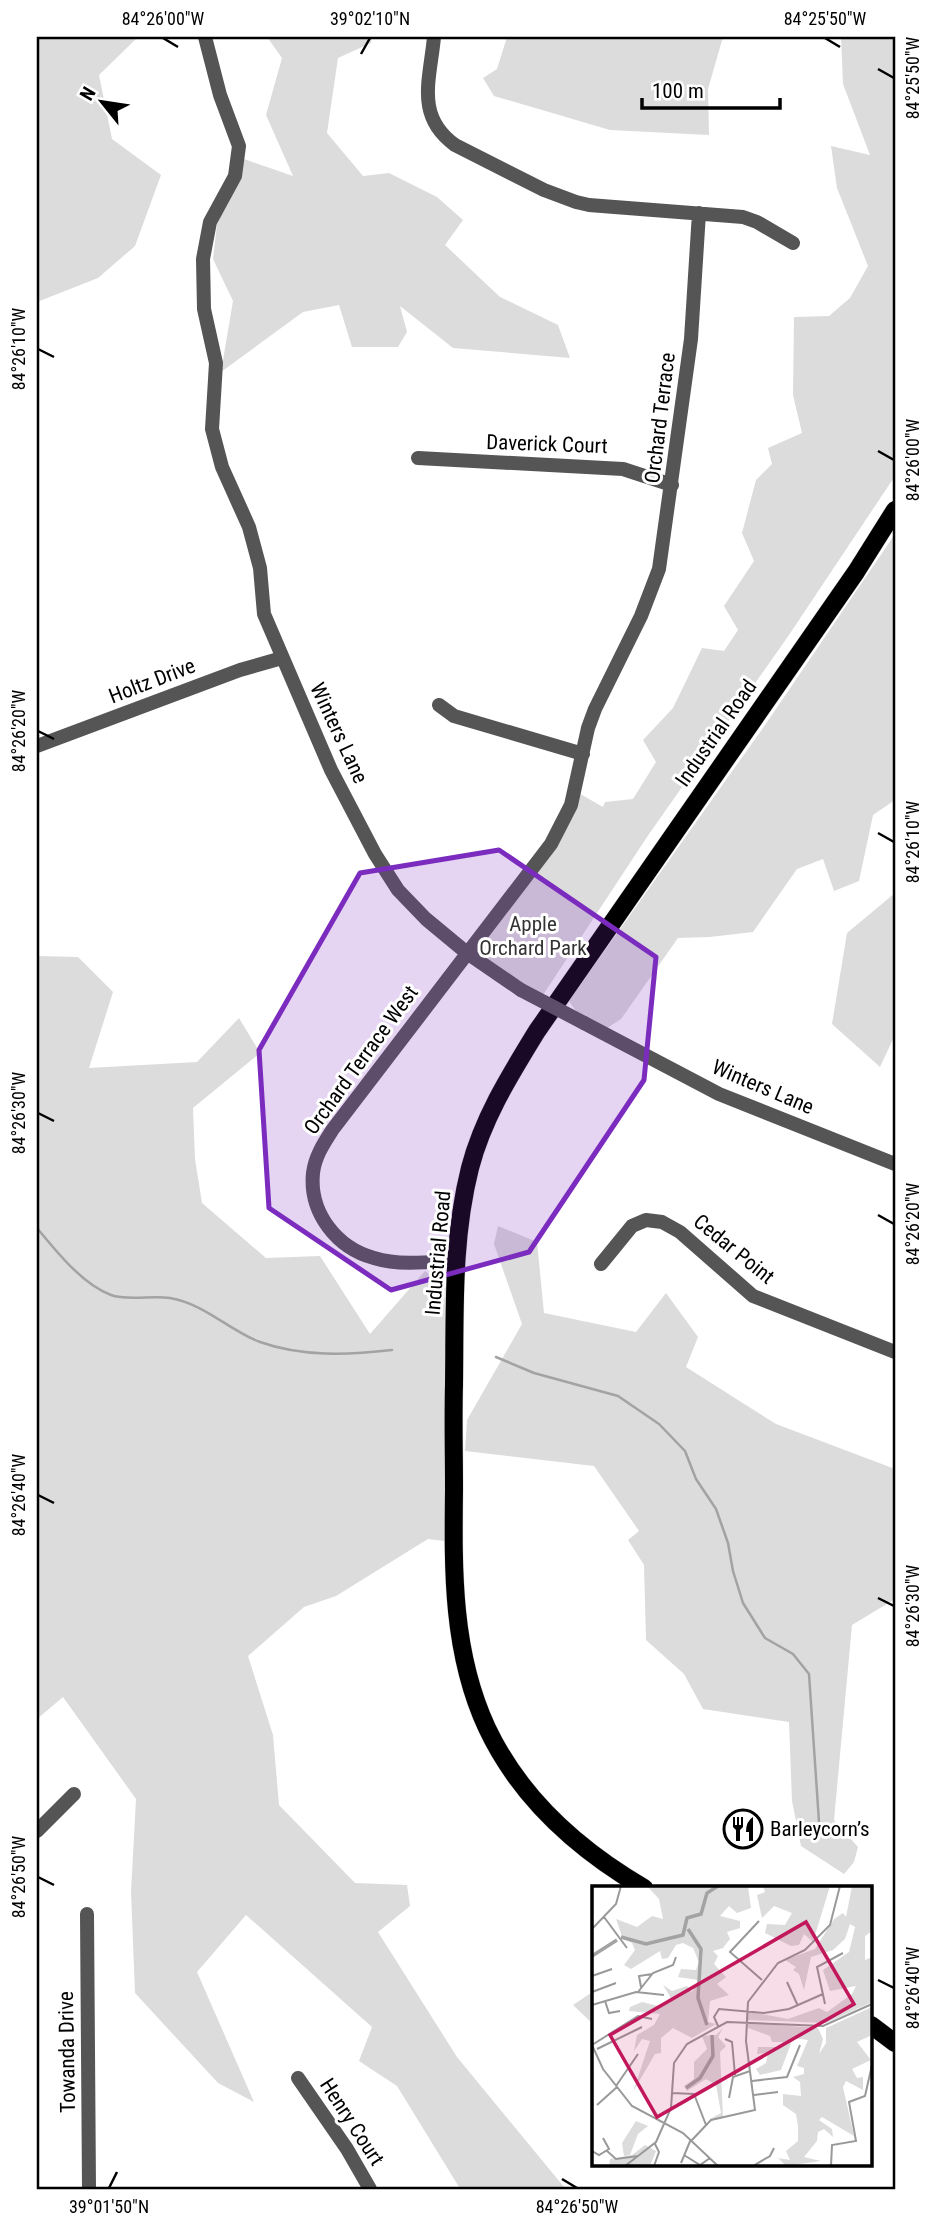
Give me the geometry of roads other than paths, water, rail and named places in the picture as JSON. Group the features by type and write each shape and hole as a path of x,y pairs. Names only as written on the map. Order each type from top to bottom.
{"main road":[{"name":"Industrial Road","path":"641,1886 583,1847 538,1804 497,1747 468,1677 459,1633 453,1550 456,1260 461,1210 471,1164 491,1110 541,1025 856,572 895,510"},
{"path":"872,2026 895,2043"}],"street":[{"name":"Winters Lane","path":"205,37 220,95 239,146 235,176 210,222 203,259 204,309 216,363 212,429 222,467 249,527 260,568 264,614 331,770 388,875 409,902 467,953 521,990 719,1094 895,1164"},
{"path":"434,37 429,109 435,127 455,145 559,197 589,205 750,219 793,243"},
{"name":"Orchard Terrace","path":"467,953 559,831 571,805 595,709 641,616 659,569 691,339 699,213"},
{"name":"Daverick Court","path":"418,458 622,469 672,485"},
{"name":"Holtz Drive","path":"37,746 240,670 282,658"},
{"path":"439,705 454,716 583,754"},
{"name":"Orchard Terrace West","path":"456,1260 397,1262 376,1259 355,1251 328,1228 321,1215 314,1197 313,1172 321,1148 333,1129 467,953"},
{"name":"Cedar Point","path":"600,1264 632,1226 646,1220 662,1222 680,1232 753,1297 895,1352"},
{"path":"37,1831 74,1794"},
{"name":"Towanda Drive","path":"88,1914 89,2189"},
{"name":"Henry Court","path":"298,2078 347,2149 370,2189"}],"waterway":[{"path":"37,1228 80,1275 111,1295 125,1298 163,1297 183,1301 249,1337 276,1347 342,1354 392,1350"},
{"path":"496,1357 534,1373 618,1396 659,1424 685,1451 696,1479 716,1509 728,1543 743,1603 765,1638 793,1654 809,1674 819,1822 828,1838"}],"place":[{"name":"Barleycorn’s","path":"743,1829"}],"park label":[{"name":"Apple Orchard Park","path":"533,936"}]}
